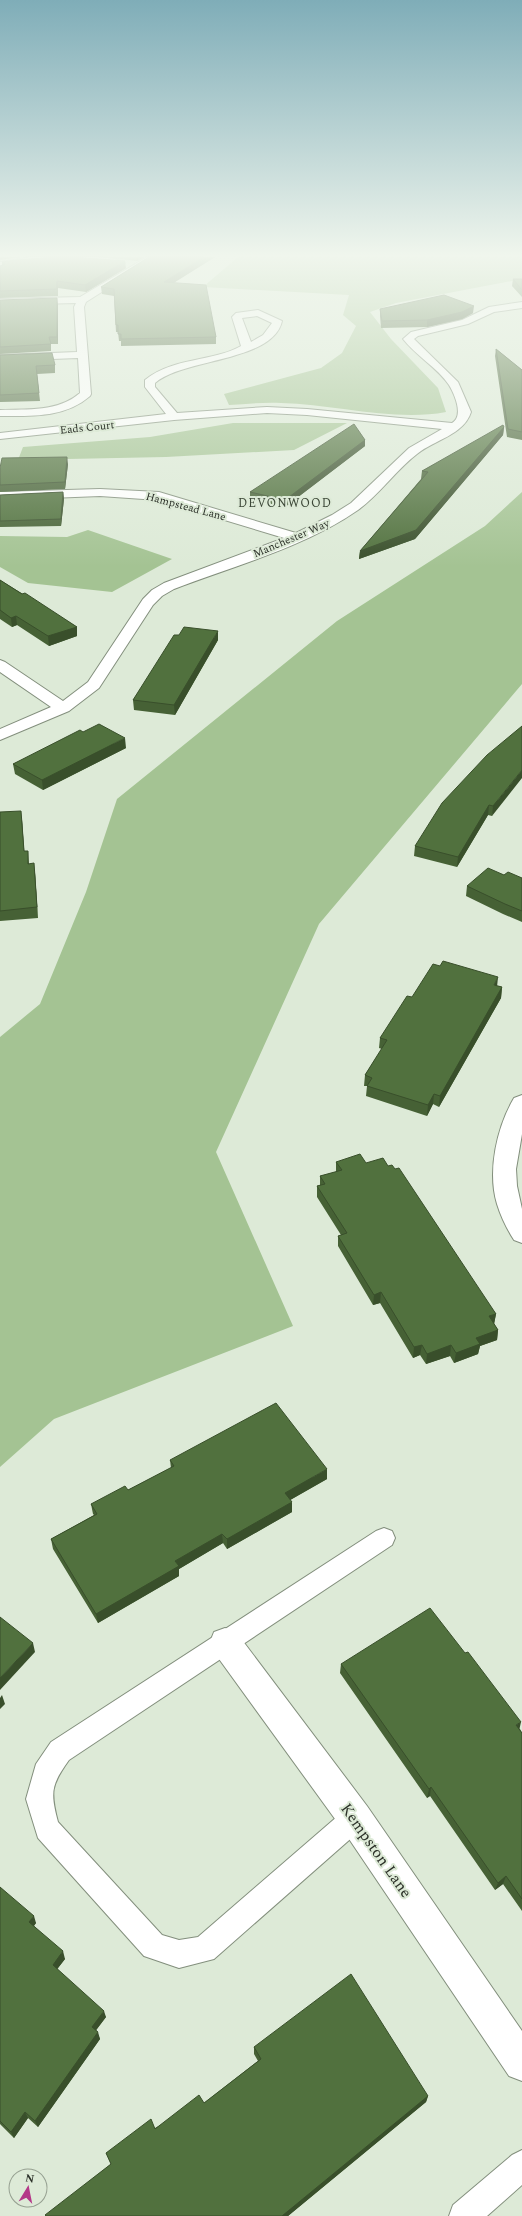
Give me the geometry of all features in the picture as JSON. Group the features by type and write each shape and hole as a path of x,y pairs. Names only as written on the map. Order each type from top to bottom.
{"street":[{"path":"0,413 53,409 82,399 86,394 83,360"},
{"path":"174,417 150,386 149,382 153,378 167,371 206,360"},
{"name":"Manchester Way","path":"0,735 63,708 94,685 148,602 157,593 169,586 297,538 337,518 356,506 413,451 454,427 464,419 465,412 454,384 430,360"},
{"name":"Eads Court","path":"0,436 174,417 267,410 454,427"},
{"name":"Hampstead Lane","path":"0,496 121,492 159,496 297,538"},
{"path":"0,665 63,708"},
{"path":"522,1103 512,1126 504,1160 506,1196 512,1220 522,1234"},
{"name":"Kempston Lane","path":"225,1642 355,1818 522,2063"}],"lane":[{"path":"355,1818 204,1949 179,1954 154,1946 47,1829 39,1799 45,1773 60,1751 384,1538"},
{"path":"464,2216 522,2165"}],"green space":[{"path":"332,360 412,360 438,388 446,412 426,415 406,415 364,412 301,404 268,403 229,405 224,394 321,368"},
{"path":"233,423 347,423 294,450 166,457 18,460 23,447 150,437"},
{"path":"522,492 522,684 319,924 216,1152 293,1326 54,1419 0,1467 0,1037 40,1004 86,892 117,799 337,621 485,526"},
{"path":"88,530 172,559 112,592 28,583 0,567 0,536 67,537"}],"building":[{"path":"0,360 54,360 55,365 36,366 39,393 0,395"},
{"path":"498,360 510,360 522,370 522,432 508,429"},
{"path":"354,424 365,440 285,500 250,492"},
{"path":"503,425 504,427 416,530 360,551 428,472 422,471"},
{"path":"67,457 65,482 0,485 0,468 2,458"},
{"path":"63,492 61,519 0,521 0,495"},
{"path":"0,580 22,594 25,593 77,627 48,636 16,616 11,618 0,610"},
{"path":"184,627 218,631 174,705 133,700 174,635 179,635"},
{"path":"99,724 125,738 42,780 13,764 80,730 83,732"},
{"path":"522,726 522,770 493,806 489,805 458,857 415,846 442,803 487,755"},
{"path":"21,811 24,851 28,851 28,864 34,863 37,907 0,911 0,812"},
{"path":"488,868 504,875 508,872 522,878 522,911 467,886"},
{"path":"443,961 498,977 494,985 502,987 440,1096 434,1094 428,1105 367,1086 372,1078 365,1075 387,1040 380,1038 407,996 412,997 433,964 440,966"},
{"path":"360,1154 366,1163 383,1158 388,1166 392,1165 395,1169 399,1168 496,1314 489,1316 498,1330 476,1338 480,1344 456,1353 451,1345 427,1354 422,1345 414,1347 381,1292 374,1295 338,1236 347,1233 317,1186 325,1184 320,1176 342,1170 336,1162"},
{"path":"276,1403 327,1469 285,1493 292,1502 227,1539 222,1534 175,1561 179,1566 96,1614 51,1539 97,1514 91,1504 125,1486 128,1490 174,1466 170,1460"},
{"path":"430,1608 465,1653 468,1652 521,1722 516,1725 522,1733 522,1899 506,1876 498,1883 431,1787 429,1789 341,1664"},
{"path":"0,1617 33,1643 0,1678"},
{"path":"0,1887 34,1916 29,1922 63,1951 53,1965 104,2011 92,2027 98,2032 35,2121 25,2112 11,2132 0,2121"},
{"path":"351,1974 428,2096 282,2216 45,2215 111,2164 106,2153 151,2119 155,2129 199,2095 204,2103 261,2059 254,2047"}],"district":[{"name":"DEVONWOOD","path":"285,503"}]}
